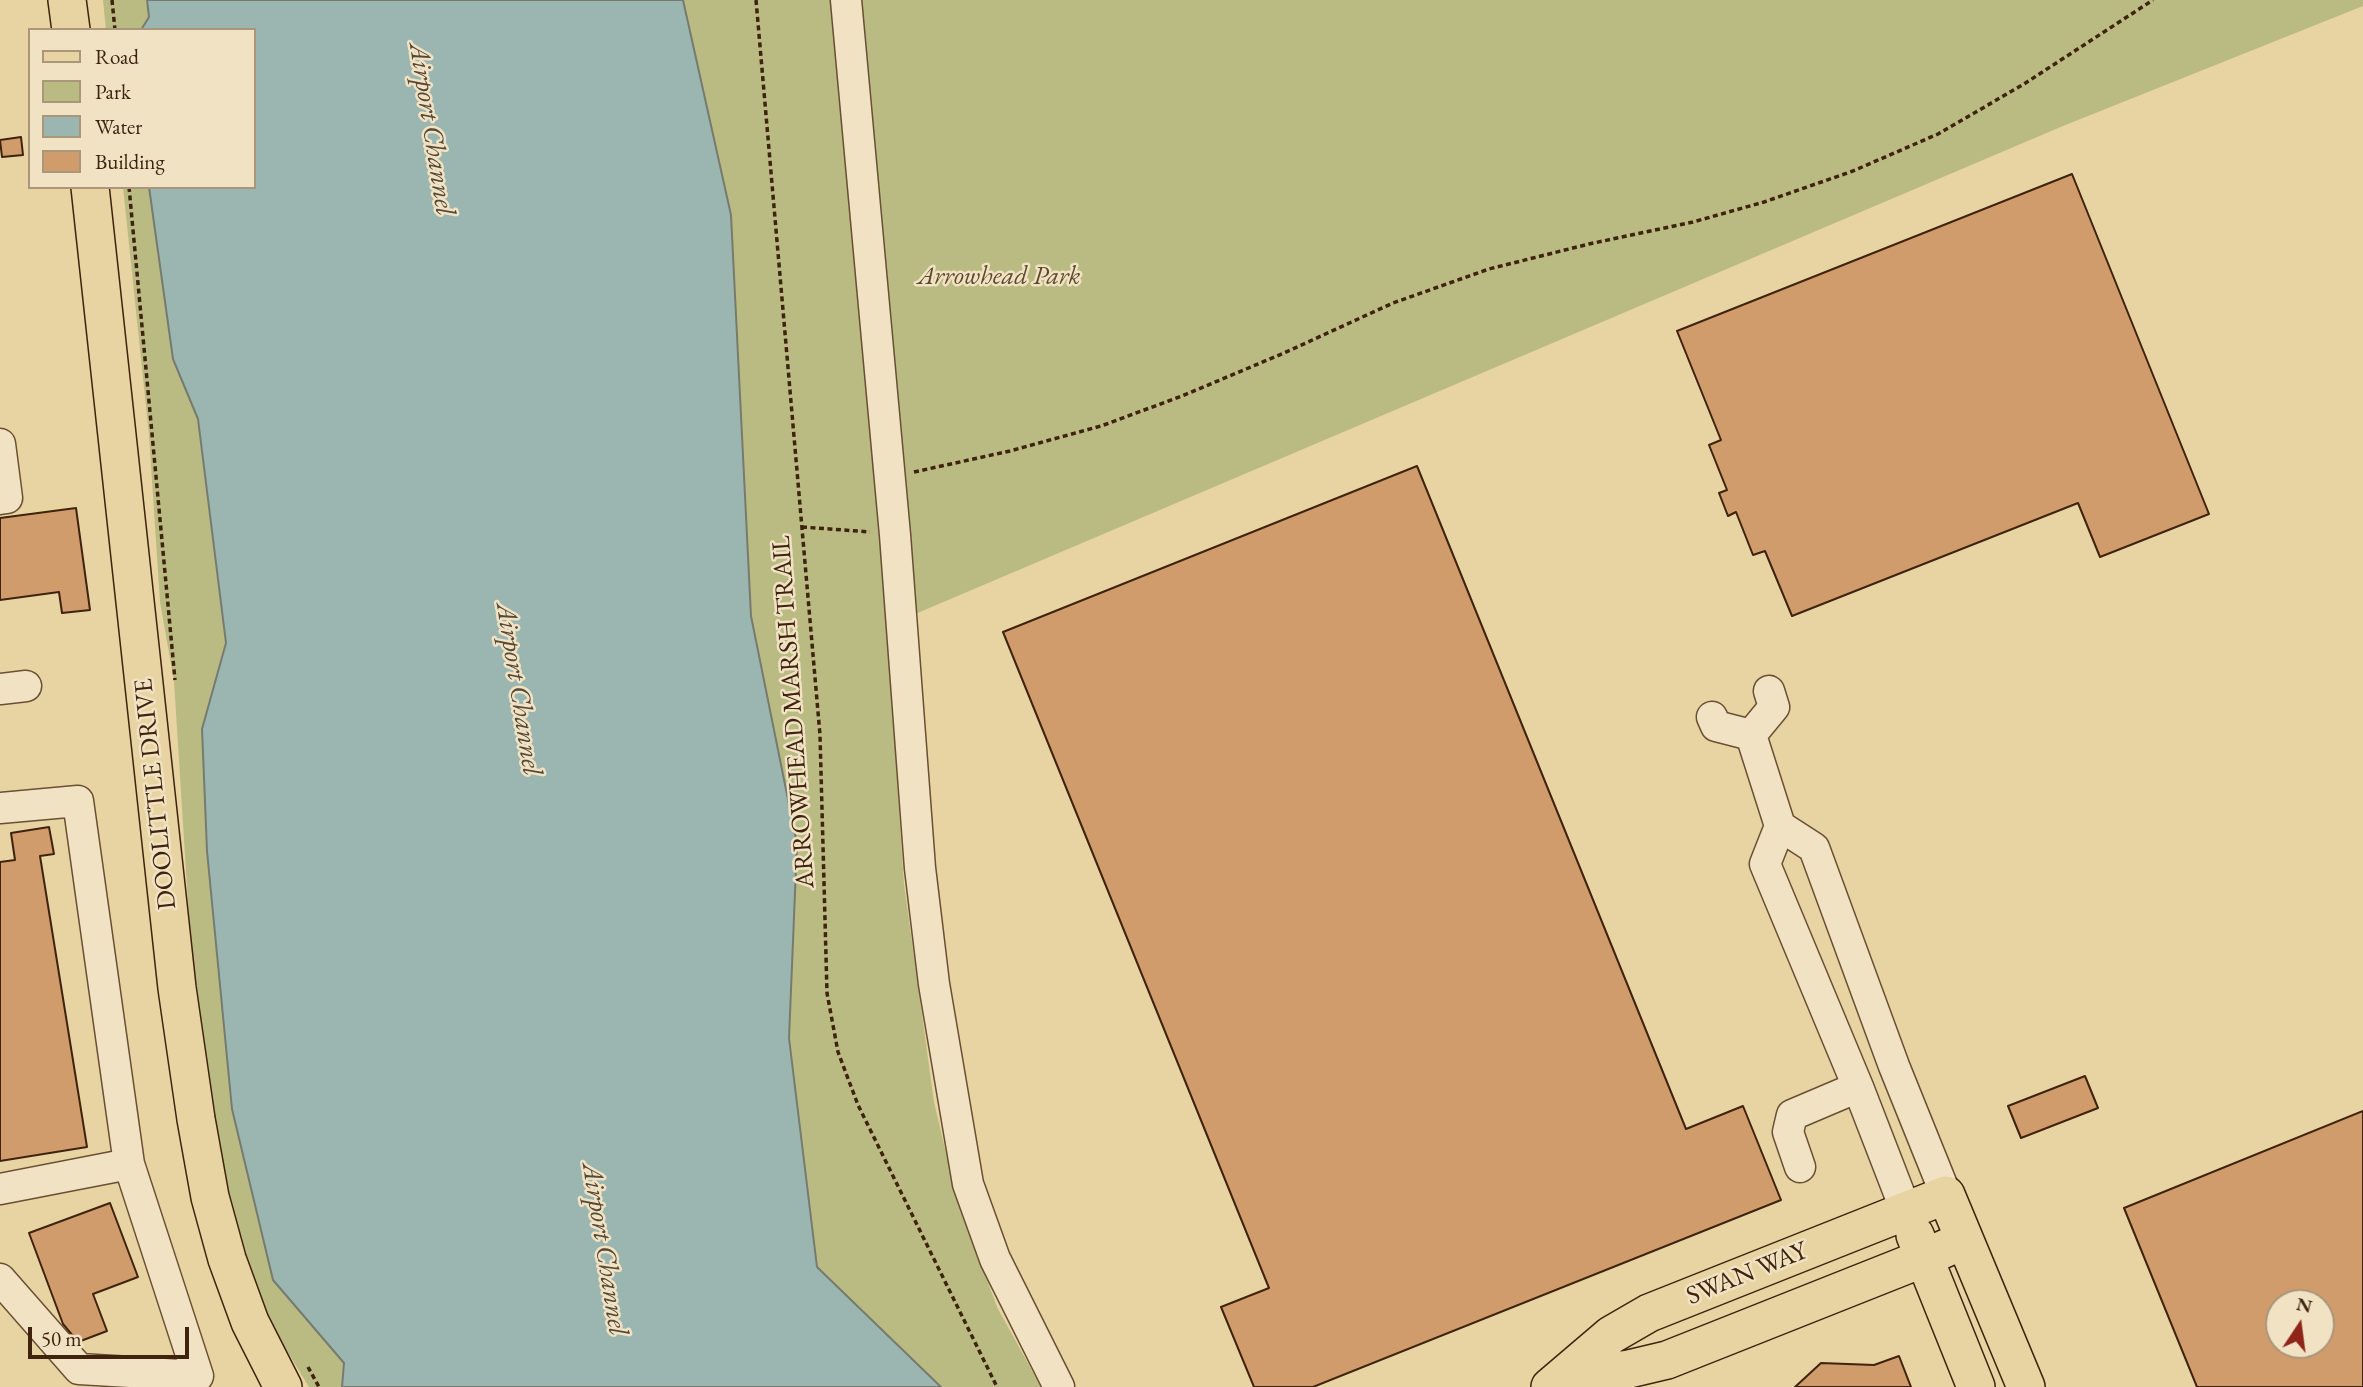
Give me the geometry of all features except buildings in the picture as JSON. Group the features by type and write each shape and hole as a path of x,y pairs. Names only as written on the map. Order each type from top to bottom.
{"main road":[{"path":"67,0 71,28"},
{"name":"DOOLITTLE DRIVE","path":"90,189 177,988 195,1119 210,1197 227,1258 250,1322 294,1375"},
{"path":"1946,1195 2026,1387"},
{"name":"SWAN WAY","path":"1555,1383 1611,1335 1649,1313 1946,1195"},
{"path":"1906,1211 1976,1387"},
{"name":"SWAN WAY","path":"1555,1383 1667,1360 1964,1240"}],"lane":[{"path":"846,0 895,535 920,868 934,984 968,1184 995,1259 1059,1387"},
{"path":"0,444 7,498 0,499"},
{"path":"1751,736 1774,707 1769,691"},
{"path":"1712,717 1716,726 1751,736"},
{"path":"1751,736 1780,826 1814,848 1894,1066 1946,1195"},
{"path":"0,808 78,801 129,1164 202,1382 79,1369 0,1279"},
{"path":"1780,826 1765,864 1858,1087 1906,1211"},
{"path":"1800,1167 1788,1132 1792,1115 1858,1087"},
{"path":"0,1189 129,1164"}],"path":[{"path":"112,0 115,28"},
{"name":"ARROWHEAD MARSH TRAIL","path":"756,0 820,735 827,993 838,1052 858,1105 997,1387"},
{"path":"889,478 1010,451 1101,426 1182,396 1393,303 1489,269 1693,222 1765,202 1853,171 1938,134 2024,84 2153,0"},
{"path":"129,189 176,688"},
{"path":"802,527 895,535"},
{"path":"294,1375 319,1387"}],"green space":[{"name":"Arrowhead Park","path":"103,0 2363,0 2363,6 2063,126 887,626 904,884 934,1102 956,1196 997,1307 1041,1387 309,1387 260,1307 215,1167 192,966 174,681 160,602 149,435 123,189 256,189 256,28 106,28"}],"water":[{"name":"Airport Channel","path":"147,0 683,0 731,215 751,616 797,844 789,1038 817,1267 941,1387 342,1387 344,1363 273,1280 232,1109 207,851 202,729 226,643 198,419 173,359 149,189 256,189 256,28 142,28 149,17"}]}
